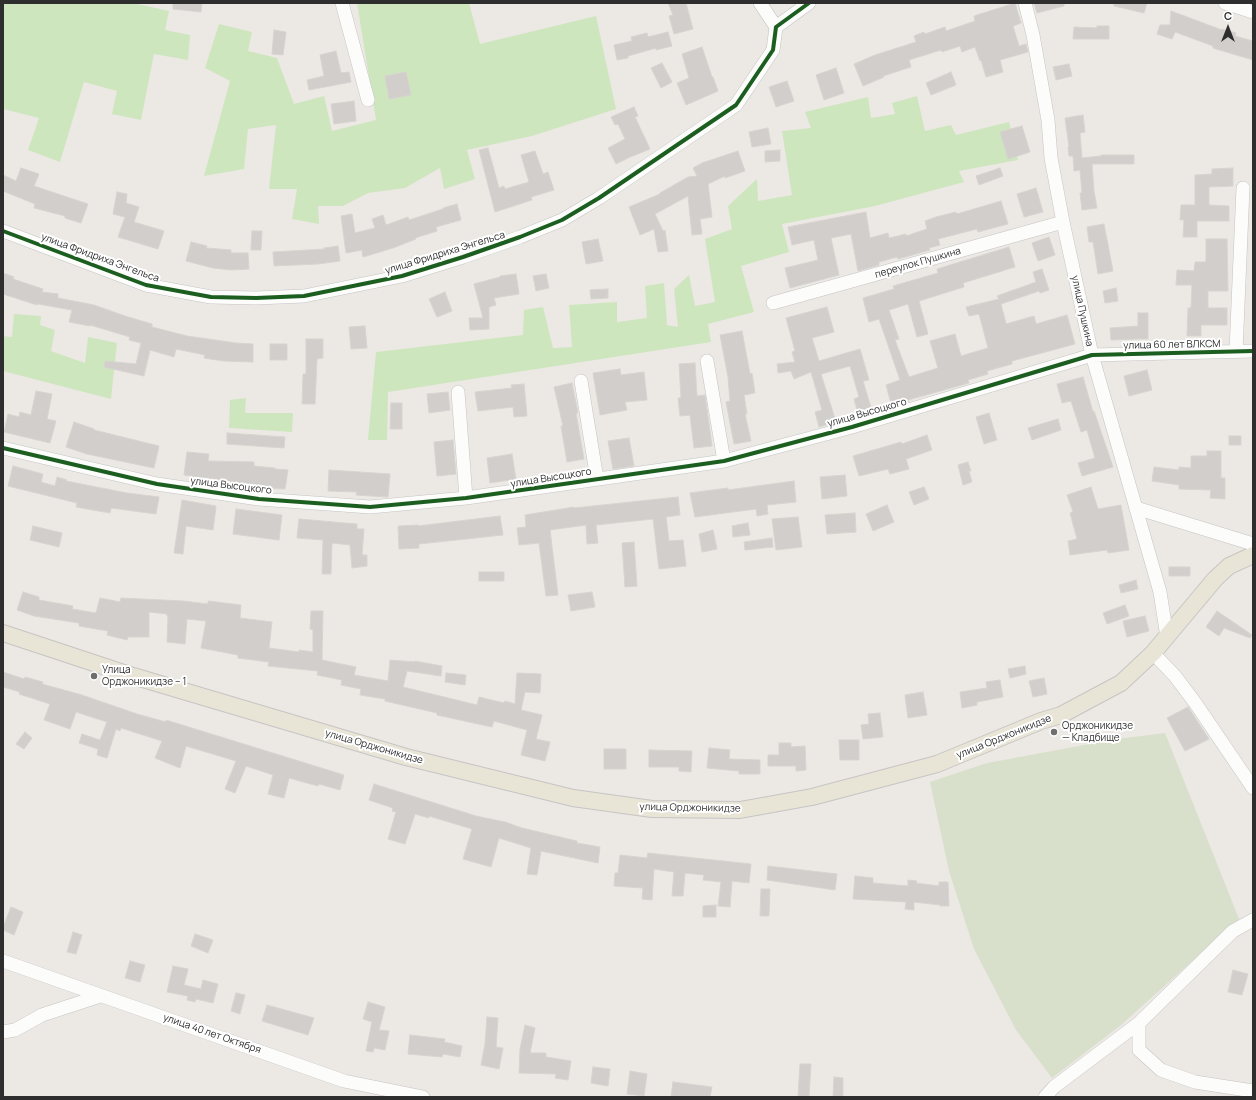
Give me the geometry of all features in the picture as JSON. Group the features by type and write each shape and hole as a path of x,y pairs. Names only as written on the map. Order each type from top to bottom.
{"main road":[{"name":"улица Орджоникидзе","path":"3,634 134,676 406,757 573,798 652,809 740,810 812,797 937,764 1041,721 1061,715 1121,683 1153,653 1215,580 1229,566 1253,555"}],"street":[{"path":"342,3 368,100"},
{"path":"760,3 776,27 809,3"},
{"name":"улица Пушкина","path":"1024,3 1033,35 1047,112 1051,158 1063,222 1092,355 1160,592 1167,637"},
{"path":"1225,3 1253,12"},
{"name":"улица Фридриха Энгельса","path":"3,231 146,285 211,298 304,296 402,276 520,237 562,220 599,198 736,105 773,50 776,27"},
{"path":"1236,351 1243,188"},
{"name":"переулок Пушкина","path":"773,303 1063,222"},
{"name":"улица 60 лет ВЛКСМ","path":"1092,355 1253,351"},
{"name":"улица Высоцкого","path":"3,448 157,484 259,499 370,506 466,498 724,461 852,427 1092,355"},
{"path":"707,361 724,461"},
{"path":"581,381 597,479"},
{"path":"458,392 466,498"},
{"path":"1136,508 1253,544"},
{"path":"1153,653 1175,676 1196,704 1253,788"},
{"path":"1045,1097 1054,1087 1139,1023 1233,931 1253,920"},
{"name":"улица 40 лет Октября","path":"3,961 344,1081 423,1097"},
{"path":"3,1032 15,1030 42,1015 100,996"},
{"path":"1139,1023 1139,1050 1161,1070 1195,1082 1253,1091"}],"green space":[{"path":"3,3 133,3 169,11 165,30 190,35 188,60 154,54 141,120 112,114 117,91 84,82 60,162 28,150 39,118 3,109"},
{"path":"357,3 469,3 480,44 596,16 616,109 532,136 467,150 475,179 444,189 440,168 405,188 368,193 343,206 318,206 319,224 292,219 297,189 269,189 276,125 248,129 244,169 204,176 230,81 205,68 219,24 252,32 248,51 277,58 294,104 324,96 332,131 376,120"},
{"path":"917,96 925,131 951,125 956,135 1009,122 1018,160 959,171 964,182 875,206 782,224 789,252 741,266 754,312 708,324 711,342 388,392 387,440 368,440 376,352 523,335 524,310 543,307 553,348 572,347 569,305 617,302 617,322 647,318 645,286 664,283 667,325 678,327 674,289 689,275 695,306 715,302 705,239 732,229 728,206 757,179 758,201 792,195 782,131 811,128 805,112 868,97 871,118 895,114 892,103"},
{"path":"14,314 41,316 40,325 55,330 51,351 85,363 88,337 117,343 111,399 3,371 3,336 12,337"},
{"path":"246,398 245,413 293,413 292,432 229,428 230,400"},
{"path":"1165,733 1239,919 1121,1025 1052,1078 1016,1030 974,949 949,871 930,782 987,763 1117,739"}],"building":[{"path":"173,3 202,3 201,12 173,9"},
{"path":"668,3 686,3 693,29 674,34 669,16 673,15"},
{"path":"1015,3 1021,23 1013,26 1019,46 1026,44 1028,52 1000,60 1003,72 986,77 975,47 962,52 960,46 909,60 911,67 883,76 884,77 863,86 854,64 875,55 916,42 914,36 924,32 925,34 945,27 946,31 975,21 974,16"},
{"path":"1034,3 1064,3 1064,6 1037,13"},
{"path":"1114,3 1147,3 1144,13 1114,6"},
{"path":"1171,11 1222,30 1236,33 1235,36 1253,41 1253,60 1213,48 1213,46 1175,32 1172,39 1157,34 1160,25 1170,25"},
{"path":"1097,26 1109,26 1109,39 1073,39 1074,27 1097,28"},
{"path":"274,30 286,32 283,55 272,54"},
{"path":"668,32 672,46 656,50 656,48 628,56 628,58 617,60 614,45 632,41 631,37 647,33 648,37"},
{"path":"702,47 718,91 686,105 677,83 689,78 682,54"},
{"path":"336,51 341,73 349,72 351,82 309,90 307,80 324,76 320,55"},
{"path":"662,63 672,82 661,88 651,68"},
{"path":"1069,64 1072,76 1056,80 1053,67"},
{"path":"836,68 844,93 824,100 816,75"},
{"path":"406,72 411,95 389,99 385,76"},
{"path":"951,72 956,85 931,95 926,83"},
{"path":"787,81 794,101 776,107 769,87"},
{"path":"354,101 356,121 334,124 331,104"},
{"path":"634,107 638,116 635,117 650,149 616,164 608,148 625,139 618,124 615,125 611,117"},
{"path":"1083,115 1085,132 1080,133 1082,158 1101,155 1134,155 1134,164 1092,164 1097,208 1082,210 1080,170 1074,171 1073,156 1069,156 1065,118"},
{"path":"1022,126 1030,152 1008,159 1000,132"},
{"path":"768,128 771,144 752,147 749,132"},
{"path":"488,148 499,188 504,186 505,189 529,182 521,155 535,151 543,174 548,172 554,190 531,197 532,200 495,212 479,150"},
{"path":"780,150 780,161 765,162 765,151"},
{"path":"738,151 745,171 725,178 725,176 708,184 712,217 700,219 702,234 692,235 688,196 655,214 663,231 665,230 668,251 658,252 654,229 640,235 629,207 660,194 688,177 697,176 693,168 702,163"},
{"path":"21,168 39,174 34,186 88,204 81,223 65,218 65,216 34,208 35,204 3,191 3,175 16,181"},
{"path":"1000,168 1003,176 979,185 976,176"},
{"path":"1233,168 1233,186 1209,187 1209,205 1229,206 1229,221 1197,221 1197,237 1183,237 1184,220 1180,220 1181,205 1195,205 1195,175 1212,174 1212,169"},
{"path":"1036,188 1043,212 1024,217 1017,194"},
{"path":"117,192 127,194 126,203 139,207 134,222 164,231 158,249 118,237 125,217 113,214"},
{"path":"1001,201 1008,224 978,232 977,229 938,239 940,245 929,248 930,250 898,259 897,257 879,262 879,265 858,271 851,234 831,238 839,275 790,288 785,268 818,260 814,240 792,245 788,227 866,212 870,238 888,233 889,238 906,234 906,236 927,229 925,221 956,212 957,214"},
{"path":"457,204 461,220 436,227 437,231 415,238 416,239 393,248 363,257 362,250 346,253 341,216 352,214 355,233 375,228 372,219 383,215 386,225 408,217 409,220"},
{"path":"1104,224 1113,271 1098,274 1093,242 1089,242 1087,227"},
{"path":"252,231 262,231 261,250 251,250"},
{"path":"1049,237 1055,255 1038,261 1032,243"},
{"path":"598,239 603,261 586,264 582,242"},
{"path":"1206,239 1227,239 1228,291 1208,291 1208,308 1227,308 1227,325 1201,325 1201,336 1187,336 1188,308 1191,308 1192,285 1176,285 1177,270 1194,271 1195,262 1206,262"},
{"path":"191,242 207,246 206,248 231,250 231,253 248,253 249,269 231,270 213,268 186,261"},
{"path":"338,246 340,261 318,264 274,266 273,252 325,249 324,248"},
{"path":"1009,247 1015,267 963,283 964,287 919,301 928,334 917,337 908,304 889,310 899,339 895,340 909,377 938,368 930,341 955,334 961,356 988,348 979,314 969,316 966,307 999,299 997,296 1036,282 1033,272 1042,269 1049,290 1040,293 1039,291 1001,304 1006,324 1034,316 1036,324 1067,315 1075,344 1012,361 1012,364 987,371 988,374 968,380 969,383 908,400 909,402 892,407 886,385 900,380 879,319 869,322 863,298 894,289 893,286 938,273 937,269"},
{"path":"3,273 14,277 13,279 43,289 42,292 58,294 58,298 94,305 152,324 152,327 187,336 253,344 253,362 223,361 204,358 205,355 176,349 174,357 150,350 144,376 104,367 105,361 136,364 141,343 129,340 130,337 90,325 69,322 72,310 37,305 3,294"},
{"path":"516,274 519,294 494,298 496,305 489,307 489,329 470,330 469,318 483,318 474,284 500,276"},
{"path":"546,274 549,288 536,291 533,276"},
{"path":"1116,288 1118,301 1105,303 1103,291"},
{"path":"608,289 608,298 591,299 590,290"},
{"path":"445,292 452,311 437,317 429,299"},
{"path":"827,307 834,332 812,338 819,361 860,349 869,380 863,381 872,411 858,414 854,399 859,397 850,366 821,374 836,422 819,427 815,412 822,410 811,372 794,379 791,371 778,373 777,364 795,362 792,352 795,351 786,318"},
{"path":"1138,313 1148,313 1148,339 1111,340 1110,328 1138,326"},
{"path":"365,326 367,348 351,349 349,327"},
{"path":"742,331 755,393 744,395 747,414 745,414 751,441 734,444 726,402 730,401 728,377 720,335"},
{"path":"306,339 323,339 323,358 317,359 315,404 302,404 303,374 306,374"},
{"path":"270,344 287,344 287,360 270,360"},
{"path":"695,363 697,396 705,395 712,446 694,448 690,415 680,416 678,398 681,398 679,364"},
{"path":"620,369 621,375 644,372 647,400 625,402 627,410 600,415 593,373"},
{"path":"1147,370 1152,390 1129,396 1124,376"},
{"path":"1083,377 1093,412 1094,411 1113,467 1082,476 1078,463 1095,458 1087,430 1081,432 1071,401 1062,403 1057,384"},
{"path":"572,383 578,413 576,413 584,459 567,462 561,426 563,426 554,387"},
{"path":"524,384 527,416 514,417 513,407 478,411 475,392 512,388 511,385"},
{"path":"36,391 52,394 47,419 56,421 50,443 4,432 8,414 19,417 20,412 31,415"},
{"path":"448,392 450,410 429,413 427,394"},
{"path":"391,403 402,403 402,429 390,429"},
{"path":"989,413 997,440 984,444 976,417"},
{"path":"1058,419 1061,430 1032,440 1028,428"},
{"path":"74,422 94,430 159,446 154,468 87,454 66,447"},
{"path":"227,433 285,437 284,448 227,444"},
{"path":"927,435 932,450 906,459 909,469 890,474 888,469 859,476 853,456 901,442 902,444"},
{"path":"1229,436 1241,436 1241,445 1229,445"},
{"path":"629,438 634,466 613,469 608,441"},
{"path":"453,440 456,474 437,476 434,442"},
{"path":"1207,451 1221,451 1221,478 1225,478 1225,499 1210,498 1211,490 1179,489 1179,485 1152,481 1154,467 1179,470 1179,467 1191,468 1191,456 1207,456"},
{"path":"187,452 209,454 208,461 254,462 254,466 288,470 285,489 231,487 222,485 222,480 184,475"},
{"path":"512,454 516,479 490,483 487,458"},
{"path":"968,462 972,482 963,485 958,465"},
{"path":"13,466 43,474 41,482 55,486 57,477 67,480 66,481 127,493 159,497 156,514 111,508 110,513 76,507 77,503 8,486"},
{"path":"329,470 390,474 388,497 356,495 357,492 328,491"},
{"path":"845,475 847,496 822,499 820,477"},
{"path":"794,481 796,502 767,505 768,514 757,516 756,509 695,517 690,493 728,488 728,490"},
{"path":"924,487 929,499 914,505 909,492"},
{"path":"1091,487 1098,509 1121,505 1129,550 1108,553 1107,550 1070,555 1068,541 1077,539 1070,513 1073,512 1067,495"},
{"path":"678,497 680,515 666,517 669,541 683,540 686,566 659,569 653,519 596,525 598,543 587,544 586,525 550,530 558,595 546,596 539,543 519,545 517,528 526,527 525,515 574,507"},
{"path":"182,500 216,506 213,530 186,526 183,554 174,553"},
{"path":"887,505 894,522 873,531 866,514"},
{"path":"236,509 282,515 279,540 233,534"},
{"path":"855,513 856,532 827,534 825,515"},
{"path":"500,516 503,535 419,544 419,548 399,549 398,526 418,526"},
{"path":"798,517 802,547 776,550 772,519"},
{"path":"299,519 357,524 357,529 364,529 362,555 367,555 367,566 352,568 350,545 332,543 331,574 322,574 323,540 297,538"},
{"path":"748,523 750,535 733,537 732,526"},
{"path":"33,526 62,533 59,547 30,540"},
{"path":"713,530 717,549 702,552 699,534"},
{"path":"772,538 773,547 745,550 744,542"},
{"path":"634,542 637,586 625,587 622,543"},
{"path":"1169,567 1190,567 1190,576 1169,576"},
{"path":"479,572 504,572 504,581 479,581"},
{"path":"1136,580 1138,589 1121,593 1119,585"},
{"path":"23,592 39,597 39,600 73,606 72,609 96,613 100,598 120,602 121,598 183,601 208,604 208,601 241,605 240,618 272,622 269,648 299,652 299,650 313,652 313,630 310,629 311,611 323,611 322,660 356,667 354,675 388,681 390,660 415,661 442,666 441,676 407,671 403,687 477,705 479,697 515,704 517,673 541,674 540,693 525,692 521,710 542,715 536,739 550,742 545,761 521,755 527,730 494,721 492,727 437,715 437,713 385,701 385,699 360,695 361,689 341,685 342,680 317,675 318,671 268,666 269,662 238,658 238,655 201,648 206,621 187,619 185,644 167,642 167,614 149,612 149,637 128,637 127,640 107,635 108,631 79,626 79,623 34,616 17,610"},
{"path":"592,592 595,607 571,611 568,595"},
{"path":"1125,605 1129,616 1107,624 1103,613"},
{"path":"1217,611 1252,635 1250,638 1224,628 1219,636 1206,627"},
{"path":"1145,616 1149,631 1127,637 1123,621"},
{"path":"1025,666 1026,674 1010,678 1008,669"},
{"path":"3,672 24,679 25,677 43,682 42,684 82,695 137,714 166,722 166,720 344,775 340,790 289,778 284,798 268,794 273,775 246,766 235,793 225,789 236,761 186,746 180,768 155,758 162,741 121,728 120,731 116,729 107,758 97,755 98,749 79,743 82,734 100,740 107,722 76,712 70,729 44,720 50,704 3,687"},
{"path":"446,673 466,675 465,685 445,682"},
{"path":"1044,678 1047,694 1033,697 1029,681"},
{"path":"1000,680 1003,697 977,702 977,705 962,708 960,692 987,688 986,682"},
{"path":"923,692 927,715 908,718 905,695"},
{"path":"1188,707 1209,739 1185,751 1167,718"},
{"path":"880,713 883,737 863,739 861,725 869,724 868,714"},
{"path":"25,732 32,738 24,749 16,744"},
{"path":"839,740 859,740 859,760 840,760"},
{"path":"779,743 791,743 791,747 805,746 806,770 796,771 796,766 768,766 768,755 779,755"},
{"path":"709,748 730,750 729,759 760,760 760,774 739,774 739,771 707,768"},
{"path":"604,749 626,749 626,769 604,769"},
{"path":"649,750 692,751 691,772 679,771 679,767 649,767"},
{"path":"374,784 476,816 577,841 577,843 600,847 598,863 541,851 537,875 527,874 531,848 499,838 491,867 463,859 472,829 429,816 429,818 415,814 405,844 388,839 396,812 392,811 393,808 369,800"},
{"path":"648,853 751,864 749,883 732,881 730,907 718,906 721,882 703,880 704,875 685,873 683,896 672,896 674,872 654,869 652,900 642,899 643,888 614,886 615,873 618,873 620,855 647,858"},
{"path":"768,866 837,874 835,890 767,880"},
{"path":"855,876 873,878 873,883 908,886 908,880 917,881 916,883 939,886 939,882 948,882 949,906 914,902 914,910 905,909 906,902 853,899"},
{"path":"761,889 770,889 769,916 760,916"},
{"path":"716,905 716,917 703,917 703,906"},
{"path":"11,907 23,912 14,935 3,930"},
{"path":"73,932 82,935 76,954 67,952"},
{"path":"195,934 213,940 208,953 191,946"},
{"path":"130,961 145,965 140,982 125,978"},
{"path":"173,966 188,969 184,985 201,989 203,980 218,984 213,1003 196,999 195,1002 187,1000 188,996 167,992"},
{"path":"1233,970 1248,974 1242,995 1228,992"},
{"path":"236,993 245,995 240,1014 231,1011"},
{"path":"368,1002 385,1007 379,1030 389,1031 385,1050 374,1048 373,1052 366,1051 372,1022 363,1019"},
{"path":"267,1005 314,1018 308,1035 262,1021"},
{"path":"487,1017 498,1018 496,1047 503,1048 499,1069 481,1065 485,1044"},
{"path":"525,1025 535,1028 530,1053 546,1053 546,1057 571,1061 568,1080 555,1078 556,1074 519,1073 520,1049"},
{"path":"410,1035 445,1039 444,1042 462,1046 460,1057 443,1054 442,1057 408,1054"},
{"path":"800,1064 811,1064 809,1097 798,1096"},
{"path":"593,1067 610,1069 608,1086 591,1083"},
{"path":"630,1071 647,1074 644,1096 627,1094"},
{"path":"834,1077 843,1078 843,1097 833,1097"},
{"path":"673,1082 712,1087 710,1097 671,1097"}],"cycle path":[{"path":"3,231 146,285 211,297 256,298 304,296 402,276 520,237 562,220 599,198 736,105 773,50 776,27 809,3"},
{"path":"3,448 157,484 259,499 370,507 466,498 724,461 852,427 1092,355 1253,351"}],"place":[{"name":"Улица Орджоникидзе – 1","path":"94,676"},
{"name":"Орджоникидзе — Кладбище","path":"1054,732"}]}
